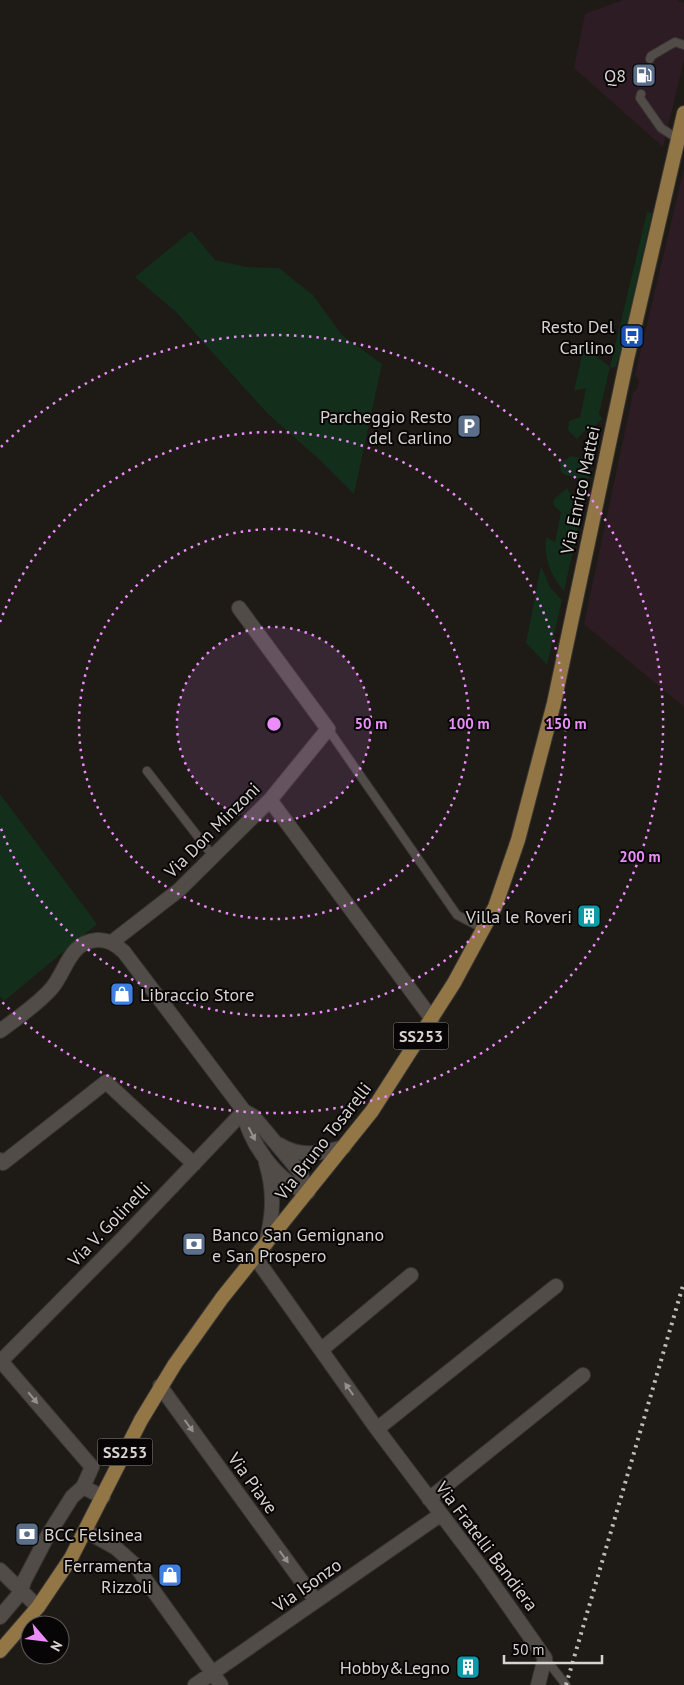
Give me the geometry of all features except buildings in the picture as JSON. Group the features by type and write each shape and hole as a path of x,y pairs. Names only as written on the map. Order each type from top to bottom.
{"main road":[{"name":"Via Enrico Mattei","path":"508,874 554,703 627,359 684,113"},
{"name":"Via Bruno Tosarelli","path":"0,1651 38,1607 71,1558 160,1386 203,1323 372,1111 432,1019 484,929 508,874"}],"street":[{"path":"239,608 328,729"},
{"name":"Via Don Minzoni","path":"112,942 180,890 270,800 328,729"},
{"path":"270,800 432,1019"},
{"path":"0,1031 44,997 57,981 72,953 83,944 96,940 112,942 124,952 244,1111 253,1116 300,1172 308,1192"},
{"path":"1,1163 106,1082 194,1164"},
{"path":"244,1111 244,1120 264,1156 290,1185 308,1192"},
{"name":"Via V. Golinelli","path":"0,1361 244,1111"},
{"path":"276,1143 283,1148 306,1154 324,1153 344,1147"},
{"path":"264,1156 273,1187 273,1204 266,1244"},
{"name":"Via Fratelli Bandiera","path":"255,1257 377,1429 484,1571 545,1658"},
{"path":"322,1350 411,1275"},
{"path":"377,1429 556,1286"},
{"path":"0,1361 92,1467 83,1487 72,1497 48,1535 20,1592 0,1617"},
{"path":"429,1499 583,1375"},
{"name":"Via Piave","path":"160,1386 316,1602"},
{"path":"83,1487 103,1497"},
{"name":"Via Isonzo","path":"196,1685 440,1515"},
{"path":"86,1531 116,1548 135,1565 221,1685"},
{"path":"0,1570 20,1592 38,1607"},
{"path":"538,1685 545,1658"}],"lane":[{"path":"650,59 651,56 675,42 684,44"},
{"path":"641,94 640,98 661,128 678,139"},
{"path":"328,729 457,915 484,929"},
{"path":"147,771 213,856"},
{"name":"Via Fratelli Bandiera","path":"545,1658 566,1685"}],"shaded area":[{"path":"623,0 677,0 684,3 684,60 663,147 574,68 585,14"},
{"path":"684,168 684,707 584,624 633,393 637,389 639,381 635,375"}],"green space":[{"path":"647,212 652,213 622,347 615,368 610,367"},
{"path":"191,231 215,260 247,267 279,268 313,295 342,335 382,364 354,494 322,462 268,414 176,312 135,277"},
{"path":"584,347 610,367 599,414 602,419 590,431 587,428 577,439 568,430 569,421 580,417 586,388 574,391"},
{"path":"571,456 592,460 588,480 565,475 561,472 560,463"},
{"path":"567,488 581,515 564,591 555,579 549,566 545,544 546,537 555,542 561,512 553,505 554,499"},
{"path":"541,566 550,587 562,600 547,665 526,643"},
{"path":"0,794 97,924 4,1001 0,996"}],"railway":[{"path":"566,1685 684,1282"}],"place":[{"name":"Q8","path":"644,75"},
{"name":"Resto Del Carlino","path":"632,336"},
{"name":"Parcheggio Resto del Carlino","path":"469,426"},
{"name":"Villa le Roveri","path":"589,916"},
{"name":"Libraccio Store","path":"122,994"},
{"name":"Banco San Gemignano e San Prospero","path":"194,1244"},
{"name":"BCC Felsinea","path":"27,1534"},
{"name":"Ferramenta Rizzoli","path":"170,1575"},
{"name":"Hobby&Legno","path":"468,1667"}]}
